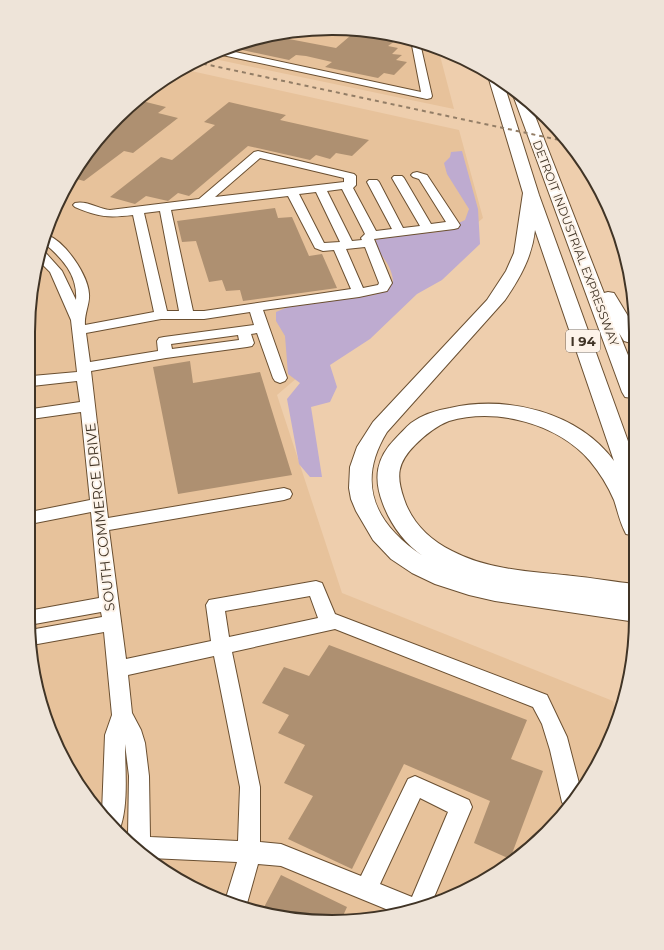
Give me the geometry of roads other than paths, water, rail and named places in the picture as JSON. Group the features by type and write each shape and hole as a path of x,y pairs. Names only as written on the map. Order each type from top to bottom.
{"highway":[{"name":"DETROIT INDUSTRIAL EXPRESSWAY","path":"498,86 530,194 629,475"},
{"name":"DETROIT INDUSTRIAL EXPRESSWAY","path":"524,106 578,245 629,384"},
{"path":"530,194 526,208 527,232 525,246 519,264 507,285 493,304 380,427 369,444 364,457 360,472 359,485 365,505 379,532 391,545 408,559 440,576 486,590 629,611"},
{"path":"578,245 629,334"},
{"path":"629,516 614,478 597,455 584,442 568,431 533,416 503,410 485,409 470,410 448,415 430,422 414,432 403,442 390,462 387,483 397,513 414,536 443,557 464,566 530,582 629,593"}],"street":[{"path":"229,54 427,96 416,47"},
{"path":"79,205 99,213 110,214 350,185 350,176 258,154 202,202"},
{"path":"292,192 319,245 322,247 328,248 344,246 399,231 454,225 423,177 417,175"},
{"path":"398,178 427,228"},
{"path":"373,182 399,231"},
{"path":"79,325 160,315 204,315 382,288 386,283 370,239 346,185"},
{"path":"320,188 344,246 359,292"},
{"path":"165,207 187,315"},
{"path":"138,211 160,315"},
{"name":"SOUTH COMMERCE DRIVE","path":"50,241 70,261 78,274 83,287 84,297 79,325 122,715 115,735 113,818"},
{"name":"SOUTH COMMERCE DRIVE","path":"44,259 56,271 79,325"},
{"path":"255,307 280,378"},
{"path":"35,380 84,372 166,354 246,343 243,330 262,328"},
{"path":"35,413 88,406"},
{"path":"101,525 284,494"},
{"path":"35,517 98,504"},
{"path":"237,899 248,861 250,787 214,605 316,588 329,623"},
{"path":"35,617 110,603"},
{"path":"118,669 336,621 540,701 548,714 555,735 566,771 571,795"},
{"path":"36,636 112,624"},
{"name":"SOUTH COMMERCE DRIVE","path":"122,715 131,730 135,743 139,776 140,812 136,841"},
{"path":"366,890 414,786 460,807 422,901"},
{"path":"144,848 249,852 281,855 406,906"}],"railway":[{"path":"205,64 558,140"}]}
